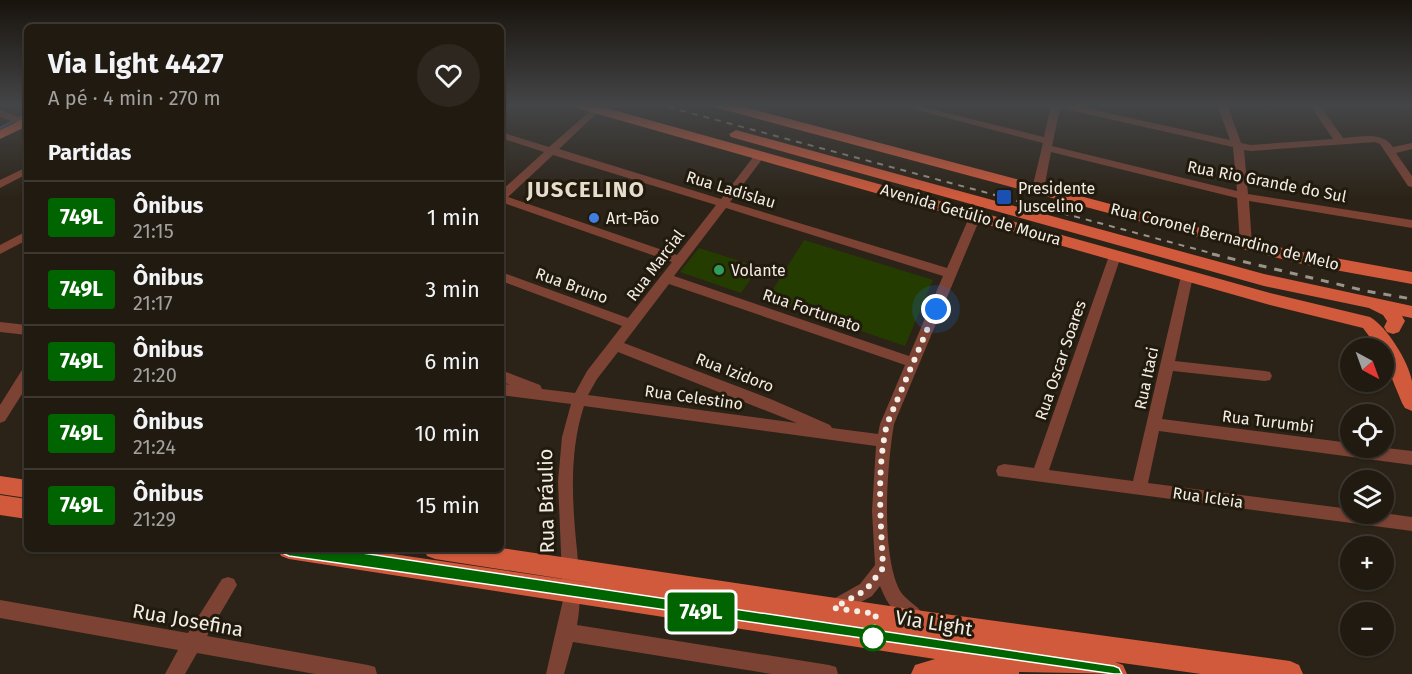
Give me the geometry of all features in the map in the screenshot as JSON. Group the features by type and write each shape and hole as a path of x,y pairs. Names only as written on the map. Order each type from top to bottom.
{"main road":[{"name":"Avenida Getúlio de Moura","path":"693,135 1295,306 1392,327"},
{"name":"Avenida Getúlio de Moura","path":"739,135 1241,274 1381,305"},
{"name":"Rua Coronel Bernardino de Melo","path":"846,135 1246,245 1302,258 1412,278"},
{"path":"1361,301 1354,304 1353,309 1381,338"},
{"path":"1381,305 1412,312"},
{"path":"1381,305 1395,317 1396,322 1392,327 1390,338"},
{"path":"1392,327 1412,323"},
{"path":"1394,359 1412,403"},
{"path":"0,485 24,489"},
{"path":"0,505 24,509"},
{"name":"Via Light","path":"317,552 590,583 1114,674"},
{"name":"Via Light","path":"447,552 548,577"},
{"name":"Via Light","path":"590,583 834,608 1290,674"},
{"path":"924,674 942,670 1051,664"}],"street":[{"path":"504,194 568,135"},
{"name":"Rua Rio Grande do Sul","path":"1013,135 1242,196 1412,224"},
{"path":"1038,189 1049,135"},
{"path":"1192,135 1256,148 1339,140 1379,139 1384,142 1412,184"},
{"path":"1233,135 1240,153 1246,245"},
{"path":"1336,135 1339,140"},
{"name":"Rua Ladislau","path":"504,136 951,274"},
{"path":"1390,151 1412,146"},
{"name":"Rua Marcial","path":"579,399 592,375 761,154"},
{"path":"0,185 24,172"},
{"path":"504,198 680,260"},
{"path":"921,622 896,601 883,568 880,501 883,441 887,424 912,362 975,216"},
{"path":"0,250 24,237"},
{"name":"Rua Oscar Soares","path":"1039,475 1115,256"},
{"name":"Rua Itaci","path":"1139,488 1187,276"},
{"name":"Rua Bruno","path":"504,277 631,324"},
{"name":"Rua Fortunato","path":"666,278 912,362"},
{"path":"0,327 24,330"},
{"name":"Rua Izidoro","path":"615,345 841,435"},
{"path":"1167,365 1265,376"},
{"path":"504,376 549,395"},
{"path":"0,417 24,379"},
{"name":"Rua Celestino","path":"504,389 883,441"},
{"name":"Rua Bráulio","path":"555,674 566,632 572,590 566,460 579,399"},
{"path":"763,424 768,404"},
{"name":"Rua Turumbi","path":"1154,424 1412,458"},
{"name":"Rua Icleia","path":"1004,471 1412,524"},
{"path":"834,608 866,590 883,568"},
{"path":"174,674 228,585"},
{"name":"Rua Josefina","path":"0,609 368,674"},
{"path":"566,632 829,674"}],"green space":[{"path":"804,240 933,280 905,346 767,299"},
{"name":"Volante","path":"699,248 759,267 741,293 680,272"}],"railway":[{"path":"774,135 1218,255"},
{"path":"1212,254 1366,291 1412,299"}],"bus line":[{"name":"749L","path":"309,552 1114,674"}],"place":[{"name":"Presidente Juscelino","path":"1004,197"},
{"name":"Art-Pão","path":"594,218"},
{"name":"Volante","path":"719,270"}],"district":[{"name":"JUSCELINO","path":"586,189"}],"route":[{"path":"873,638 876,614 834,608 856,598 866,590 883,568 880,501 883,441 887,424 936,309"}]}
